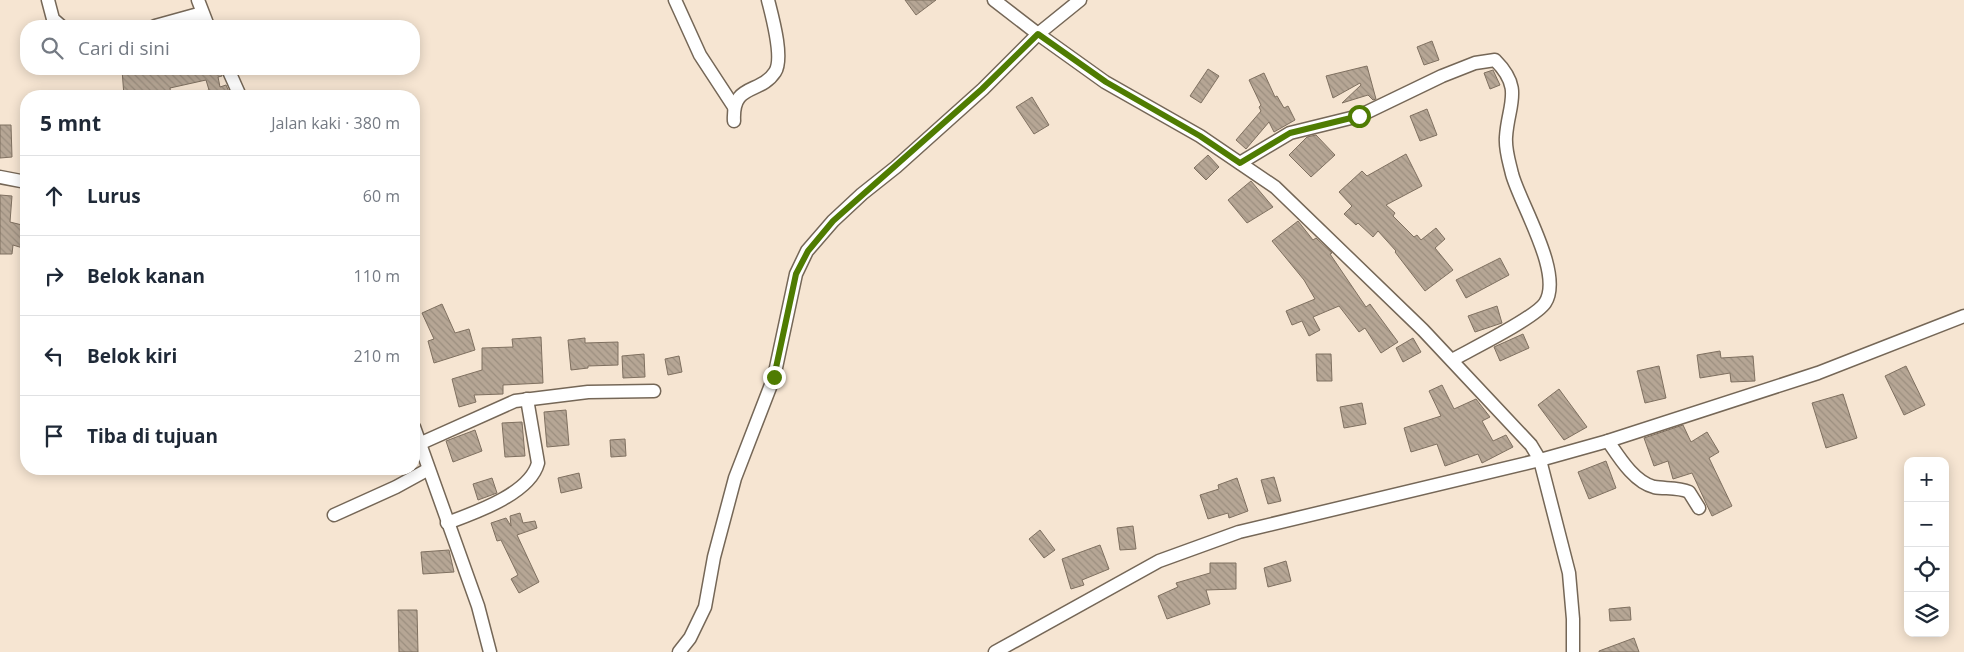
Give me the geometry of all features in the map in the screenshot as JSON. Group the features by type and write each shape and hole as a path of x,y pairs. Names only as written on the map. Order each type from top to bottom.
{"street":[{"path":"48,0 54,20"},
{"path":"198,0 205,20"},
{"path":"675,0 700,55 734,107"},
{"path":"734,121 734,107 741,94 768,79 775,71 778,62 777,42 768,0"},
{"path":"994,0 1106,82 1200,136 1275,187 1311,219 1452,360 1531,445 1540,460 1569,573 1573,619 1573,652"},
{"path":"679,652 690,638 705,607 714,557 735,478 774,377 796,274 808,251 833,221 982,89 1038,34 1080,0"},
{"path":"177,20 202,13"},
{"path":"1240,163 1290,133 1359,116 1442,76 1475,63 1495,60 1503,68 1513,91 1514,102 1506,136 1506,151 1514,179 1540,241 1550,284 1545,302 1532,315 1452,360"},
{"path":"231,75 237,90"},
{"path":"0,178 20,181"},
{"path":"995,652 1159,561 1201,545 1239,532 1540,460 1608,441 1818,373 1964,316"},
{"path":"420,443 472,422 515,401 588,392 654,391"},
{"path":"447,523 484,509 514,491 535,472 538,463 528,399"},
{"path":"1608,441 1622,463 1641,479 1652,486 1689,492 1699,508"},
{"path":"420,450 478,606 490,652"},
{"path":"420,474 427,470"},
{"path":"334,515 418,475"}],"building":[{"path":"905,0 936,0 916,15"},
{"path":"1432,41 1439,60 1424,65 1417,47"},
{"path":"1367,66 1376,99 1373,100 1368,95 1342,103 1361,85 1360,83 1333,98 1326,76"},
{"path":"1208,69 1219,76 1201,103 1190,96"},
{"path":"1493,70 1500,85 1490,89 1484,73"},
{"path":"1264,73 1275,97 1277,96 1284,108 1288,106 1295,120 1274,132 1269,122 1246,149 1236,140 1261,111 1259,107 1261,105 1249,80"},
{"path":"122,75 222,75 218,77 220,87 226,85 228,90 209,90 206,80 170,88 170,90 124,90"},
{"path":"1032,97 1049,125 1034,134 1016,107"},
{"path":"1427,109 1437,135 1420,141 1410,116"},
{"path":"0,125 11,125 12,157 0,158"},
{"path":"1316,135 1335,155 1311,177 1289,155 1307,137"},
{"path":"1406,154 1422,186 1386,205 1395,213 1393,216 1414,237 1417,235 1421,240 1436,228 1445,239 1435,248 1453,270 1425,291 1396,251 1378,231 1373,237 1358,223 1356,225 1344,214 1352,206 1339,192 1362,171 1367,176"},
{"path":"1208,155 1219,167 1206,180 1194,168"},
{"path":"1251,181 1273,207 1247,223 1228,200"},
{"path":"0,195 12,196 10,222 20,224 20,247 13,245 12,254 0,254"},
{"path":"1298,221 1313,240 1316,238 1332,253 1330,254 1366,307 1370,304 1398,342 1381,353 1365,328 1359,332 1339,306 1313,317 1320,330 1309,336 1302,321 1292,325 1286,311 1315,299 1304,280 1272,241"},
{"path":"1500,258 1509,275 1466,298 1456,280"},
{"path":"442,304 455,333 469,329 475,350 434,363 428,341 434,339 422,313"},
{"path":"1497,306 1502,323 1475,332 1468,316"},
{"path":"1523,334 1529,348 1500,361 1494,347"},
{"path":"541,337 543,383 503,385 503,394 474,395 476,402 459,407 452,379 482,370 482,348 513,347 512,339"},
{"path":"585,338 585,343 618,342 618,365 588,366 588,368 571,370 568,340"},
{"path":"1413,338 1421,352 1403,362 1396,348"},
{"path":"1720,351 1721,358 1753,356 1755,381 1731,382 1730,373 1700,378 1697,355"},
{"path":"644,354 645,377 623,378 622,356"},
{"path":"1316,354 1331,354 1332,381 1317,381"},
{"path":"679,356 682,372 668,375 665,359"},
{"path":"1659,366 1666,398 1645,403 1637,371"},
{"path":"1906,366 1925,405 1904,415 1885,376"},
{"path":"1442,385 1454,409 1476,399 1490,417 1482,421 1493,441 1506,435 1513,447 1482,463 1478,454 1445,466 1437,444 1411,452 1404,428 1441,416 1429,391"},
{"path":"1559,389 1587,427 1564,440 1538,405"},
{"path":"1843,394 1857,438 1826,448 1812,403"},
{"path":"1362,403 1366,424 1344,428 1340,407"},
{"path":"566,410 569,445 547,447 544,412"},
{"path":"522,422 525,456 505,457 502,423"},
{"path":"1683,425 1691,442 1707,432 1719,452 1709,458 1732,506 1712,516 1692,473 1673,479 1668,461 1654,466 1644,438"},
{"path":"475,430 482,451 453,462 446,441"},
{"path":"625,439 626,456 611,457 610,440"},
{"path":"1606,461 1616,488 1589,499 1578,472"},
{"path":"579,473 582,488 561,493 558,478"},
{"path":"1274,477 1281,501 1268,504 1261,480"},
{"path":"492,478 497,493 478,500 473,484"},
{"path":"1237,478 1248,511 1229,518 1228,513 1208,519 1200,495 1219,489 1218,485"},
{"path":"520,513 523,523 535,521 537,528 517,535 539,582 519,593 511,579 518,575 501,540 497,541 491,523 506,518 511,526 510,516"},
{"path":"1133,526 1136,549 1120,550 1117,528"},
{"path":"1040,530 1055,550 1044,558 1029,539"},
{"path":"1100,545 1109,569 1082,580 1084,585 1071,589 1062,559"},
{"path":"449,550 454,572 423,574 421,552"},
{"path":"1286,561 1291,581 1268,587 1264,568"},
{"path":"1210,563 1236,563 1236,589 1206,590 1210,604 1167,619 1158,596 1178,587 1176,583 1210,573"},
{"path":"1630,607 1631,620 1610,621 1609,609"},
{"path":"398,610 417,610 418,652 399,652"},
{"path":"1634,638 1639,652 1599,652 1599,651"}],"route":[{"path":"774,377 796,274 808,251 833,221 982,89 1038,34 1065,51 1106,82 1200,136 1240,163 1265,146 1290,133 1359,116"}]}
